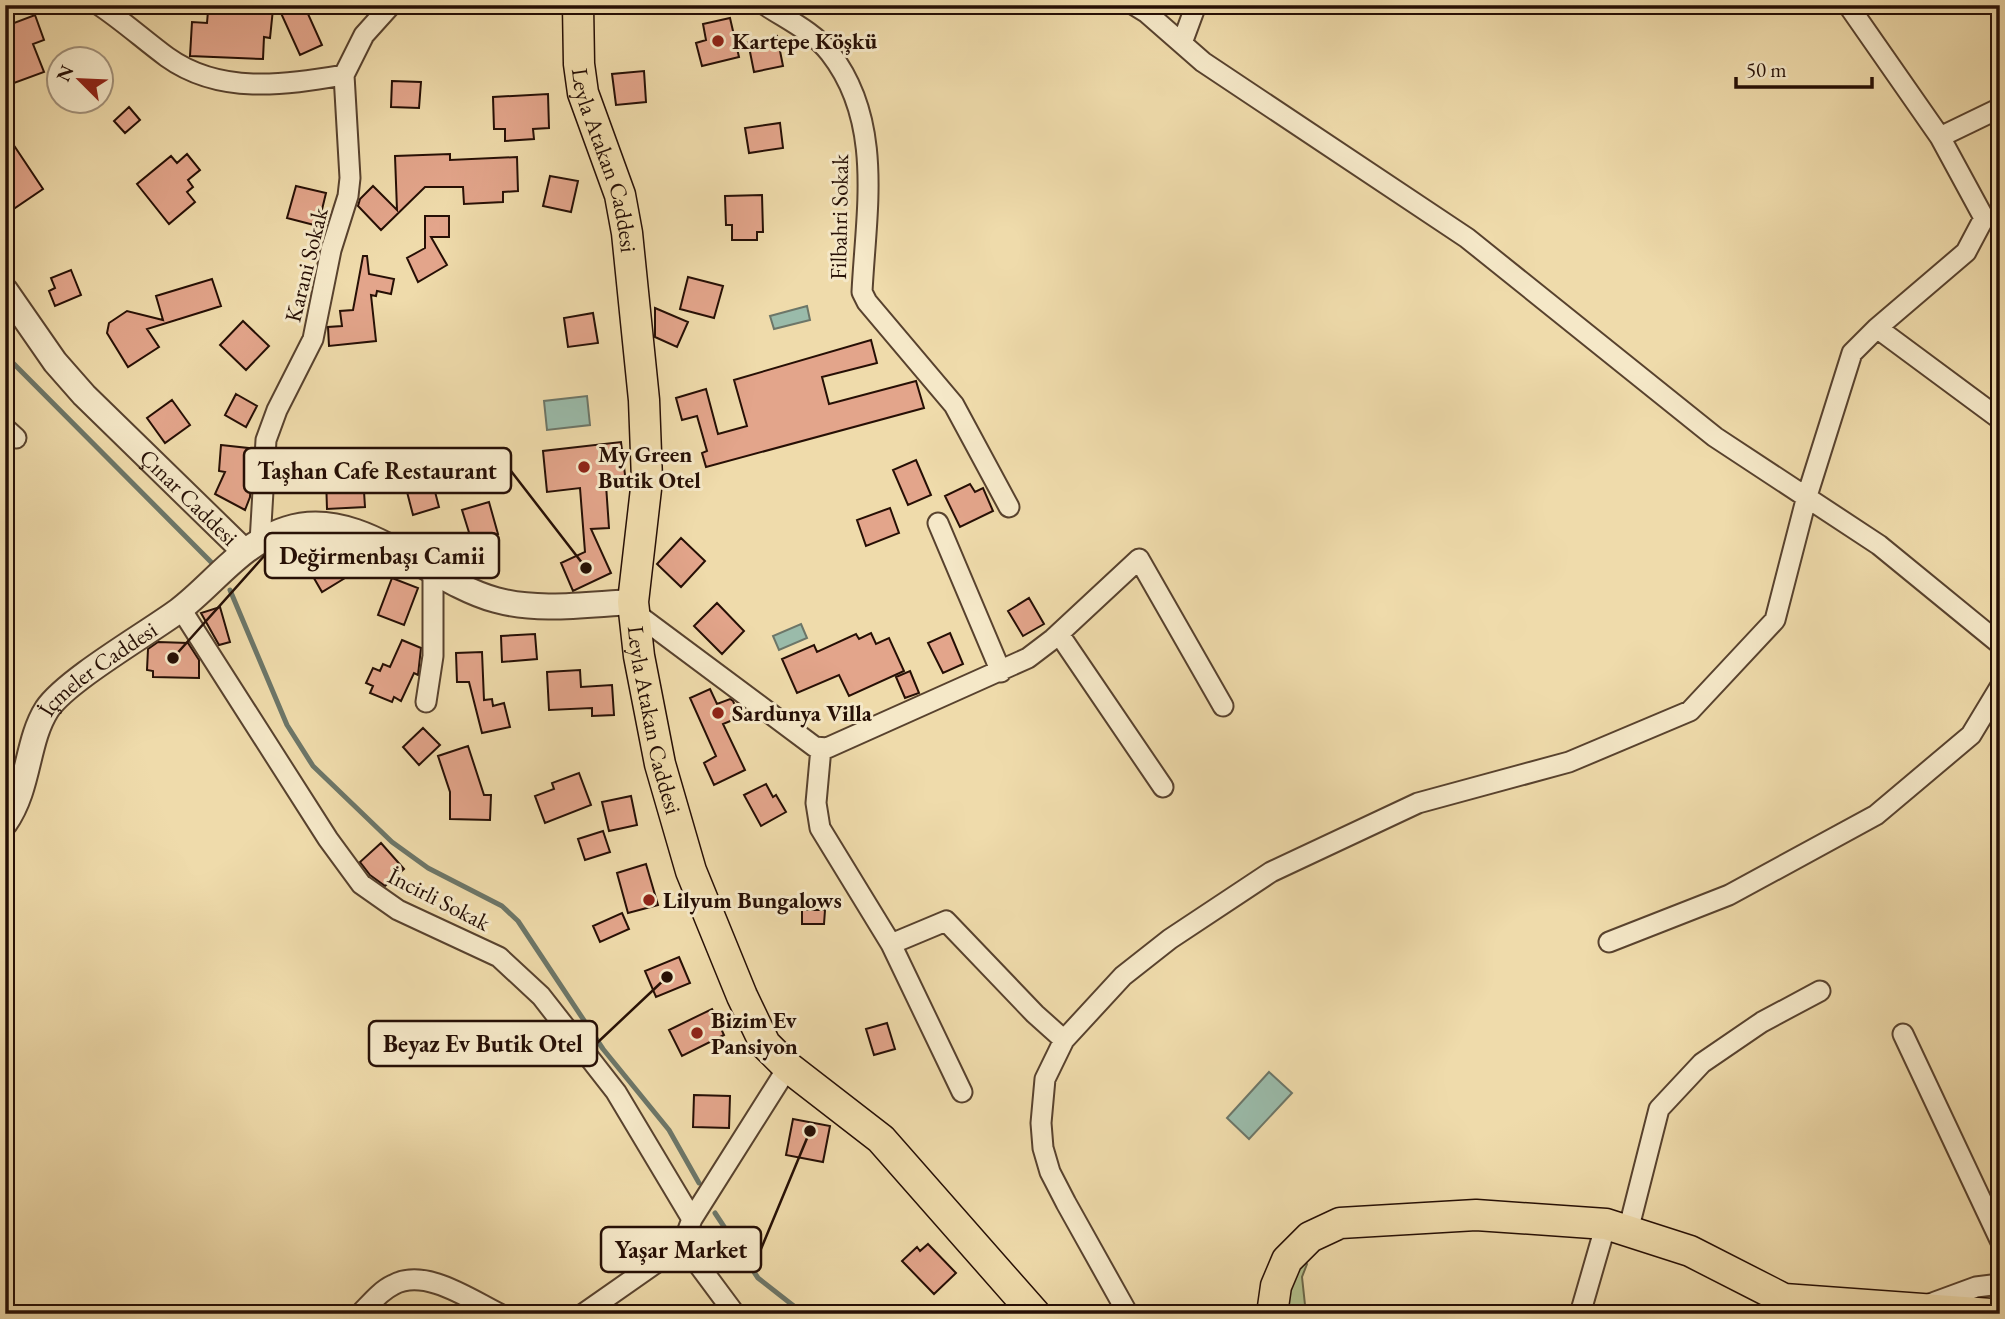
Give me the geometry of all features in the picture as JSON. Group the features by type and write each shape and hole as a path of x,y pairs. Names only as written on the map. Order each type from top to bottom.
{"main road":[{"name":"Leyla Atakan Caddesi","path":"578,5 579,64 583,93 620,195 627,233 643,387 647,480 634,607 652,732 691,871 765,1044 788,1067 881,1139 1035,1314"},
{"path":"1272,1314 1276,1286 1287,1261 1310,1237 1340,1223 1476,1215 1617,1227 1690,1251 1789,1306 1991,1314"}],"street":[{"path":"99,5 167,57 203,76 263,86 344,75"},
{"name":"Karani Sokak","path":"251,546 266,440 277,411 313,339 331,250 348,196 350,178 344,75 364,34 391,5"},
{"name":"Filbahri Sokak","path":"765,5 816,39 829,52 844,75 863,124 869,173 862,292 867,302 954,405 1009,507"},
{"path":"1134,5 1203,62 1467,238 1715,437 1880,545 2000,644"},
{"path":"1182,43 1196,5"},
{"path":"1128,1314 1055,1182 1043,1148 1041,1123 1045,1079 1064,1040 1103,995 1170,939 1271,872 1418,803 1569,762 1689,711 1775,620 1807,496 1852,353 1877,327 1966,252 1984,218 1940,137 1847,5"},
{"path":"1940,137 2000,108"},
{"name":"Çınar Caddesi","path":"5,290 54,362 85,395 251,546 284,530 309,523 329,523 359,533 483,596 516,604 634,607"},
{"path":"1877,327 2000,419"},
{"path":"937,523 1001,672"},
{"name":"İçmeler Caddesi","path":"5,823 24,785 35,736 48,708 60,695 181,609 251,546"},
{"path":"821,748 1028,658 1059,634 1139,559 1223,706"},
{"path":"426,702 433,656 433,571"},
{"path":"634,607 821,748"},
{"name":"İncirli Sokak","path":"181,609 328,839 361,884 398,910 499,957 541,996 616,1092 692,1219"},
{"path":"1059,634 1163,787"},
{"path":"1609,942 1729,895 1876,816 1971,735 2000,687"},
{"path":"821,748 816,803 820,828 891,944 962,1091"},
{"path":"891,944 946,921 1035,1014 1064,1040"},
{"path":"1580,1314 1617,1227 1659,1109 1702,1063 1762,1022 1821,991"},
{"path":"1903,1034 2000,1240"},
{"path":"583,1314 683,1244 692,1219 788,1067"},
{"path":"683,1244 735,1314"},
{"path":"360,1314 390,1286 417,1279 430,1282 500,1314"},
{"path":"1913,1310 1976,1287 2000,1284"}],"green space":[{"path":"1300,1258 1307,1264 1302,1277 1306,1314 1280,1314"}],"shaded area":[{"path":"807,306 810,320 774,329 770,316"},
{"path":"587,396 590,425 547,430 544,401"},
{"path":"801,624 807,638 779,650 773,636"},
{"path":"1269,1072 1292,1093 1249,1139 1227,1118"}],"building":[{"path":"292,5 304,5 322,45 300,55 280,11"},
{"path":"240,7 273,9 270,38 264,37 263,59 190,56 192,22 207,23 208,11 240,12"},
{"path":"35,15 44,40 33,44 44,72 14,83 5,60 5,35 9,34 6,26"},
{"name":"Kartepe Köşkü","path":"730,18 739,57 702,66 696,43 706,40 703,24"},
{"path":"777,36 783,66 754,72 748,42"},
{"path":"644,71 646,102 616,105 612,74"},
{"path":"392,81 421,82 419,108 391,107"},
{"path":"548,94 549,128 533,129 534,139 505,141 505,129 494,129 493,97"},
{"path":"129,107 140,120 125,133 114,121"},
{"path":"780,123 783,148 749,153 745,128"},
{"path":"5,132 43,189 12,210 5,200"},
{"path":"187,154 200,170 188,180 193,187 187,192 195,202 169,224 137,184 171,156 177,163"},
{"path":"450,154 450,160 517,157 518,191 503,192 503,202 464,204 463,187 425,187 381,230 358,206 360,199 373,186 397,210 395,156"},
{"path":"550,176 578,181 571,212 543,206"},
{"path":"296,186 326,193 318,226 287,218"},
{"path":"762,195 763,232 757,232 757,240 732,240 732,225 726,225 725,196"},
{"path":"425,216 449,216 449,237 431,237 447,265 418,282 407,258 425,248"},
{"path":"363,256 367,256 369,274 394,279 391,294 377,291 376,296 371,295 376,341 329,346 328,327 342,326 340,311 353,310"},
{"path":"71,270 81,295 55,306 49,291 55,288 51,278"},
{"path":"688,277 723,286 714,318 680,309"},
{"path":"212,279 221,306 147,329 159,347 128,367 107,333 109,323 127,311 163,320 156,296"},
{"path":"655,308 688,322 677,347 655,337"},
{"path":"593,313 598,343 568,347 564,318"},
{"path":"243,321 269,346 246,370 220,345"},
{"path":"871,340 877,363 822,377 829,404 916,381 924,408 706,467 702,453 707,451 697,416 682,420 676,398 706,389 718,434 747,426 734,380"},
{"path":"236,394 257,406 246,427 225,415"},
{"path":"172,400 190,425 165,443 147,418"},
{"path":"621,442 626,483 606,485 609,528 591,529 611,573 573,591 561,563 585,552 580,488 547,492 543,451"},
{"path":"221,445 248,448 246,477 251,479 250,497 245,510 215,494 225,472 219,471"},
{"path":"916,460 931,495 908,505 893,470"},
{"path":"363,476 365,507 327,509 326,478"},
{"path":"433,484 439,507 413,515 407,492"},
{"path":"970,484 975,492 983,488 993,511 960,527 945,496"},
{"path":"489,502 498,534 472,542 462,510"},
{"path":"890,508 899,533 866,546 857,520"},
{"path":"681,538 705,561 681,587 657,564"},
{"path":"324,541 330,541 350,575 322,592 300,554"},
{"path":"392,578 418,588 404,625 378,615"},
{"path":"1029,598 1044,624 1023,636 1008,611"},
{"path":"717,603 744,631 722,654 694,626"},
{"path":"220,607 230,642 219,645 201,613"},
{"path":"871,633 876,644 889,638 904,671 849,696 839,675 797,693 782,659 814,645 817,652 856,634 859,639"},
{"path":"950,633 963,664 943,673 928,643"},
{"path":"535,634 537,659 502,662 501,636"},
{"path":"402,640 421,648 418,675 414,673 401,701 394,697 392,702 370,693 373,686 366,683 373,668 380,671 383,664 390,667"},
{"path":"158,642 188,643 199,660 199,678 153,677 153,671 147,670 148,649"},
{"path":"482,652 484,700 492,699 493,706 504,703 510,727 482,733 469,682 457,682 456,653"},
{"path":"580,670 581,687 612,685 614,715 592,716 592,708 549,710 547,672"},
{"path":"910,671 919,693 905,698 896,677"},
{"path":"710,689 717,704 730,699 733,701 740,717 723,724 745,770 714,785 704,763 716,756 690,698"},
{"path":"423,728 440,745 419,765 403,747"},
{"path":"468,746 484,795 491,795 490,820 450,819 450,792 438,756"},
{"path":"579,773 591,805 545,823 535,796 554,789 552,783"},
{"path":"766,784 786,812 761,826 744,795"},
{"path":"631,796 637,825 609,831 602,802"},
{"path":"603,831 610,852 585,860 578,839"},
{"path":"381,843 404,869 385,886 370,875 360,862"},
{"path":"646,864 658,905 628,913 617,873"},
{"path":"802,910 825,910 824,924 802,924"},
{"path":"622,913 629,929 600,942 593,926"},
{"path":"679,957 690,983 656,997 645,971"},
{"name":"Bizim Ev Pansiyon","path":"712,1009 724,1035 682,1056 669,1030"},
{"path":"887,1023 895,1049 874,1055 866,1029"},
{"path":"694,1095 730,1096 729,1128 693,1127"},
{"path":"793,1119 830,1126 823,1162 786,1155"},
{"path":"928,1244 956,1273 934,1294 902,1261 917,1247 920,1251"}],"waterway":[{"path":"5,355 213,564"},
{"path":"230,590 287,725 313,766 392,842 428,868 502,906 518,921 603,1049 669,1130 699,1183"},
{"path":"715,1213 758,1278 804,1314"}],"place":[{"name":"Kartepe Köşkü","path":"718,41"},
{"name":"My Green Butik Otel","path":"584,467"},
{"name":"Taşhan Cafe Restaurant","path":"586,568"},
{"name":"Değirmenbaşı Camii","path":"173,658"},
{"name":"Sardunya Villa","path":"718,713"},
{"name":"Lilyum Bungalows","path":"649,900"},
{"name":"Beyaz Ev Butik Otel","path":"667,977"},
{"name":"Bizim Ev Pansiyon","path":"697,1033"},
{"name":"Yaşar Market","path":"810,1131"}]}
